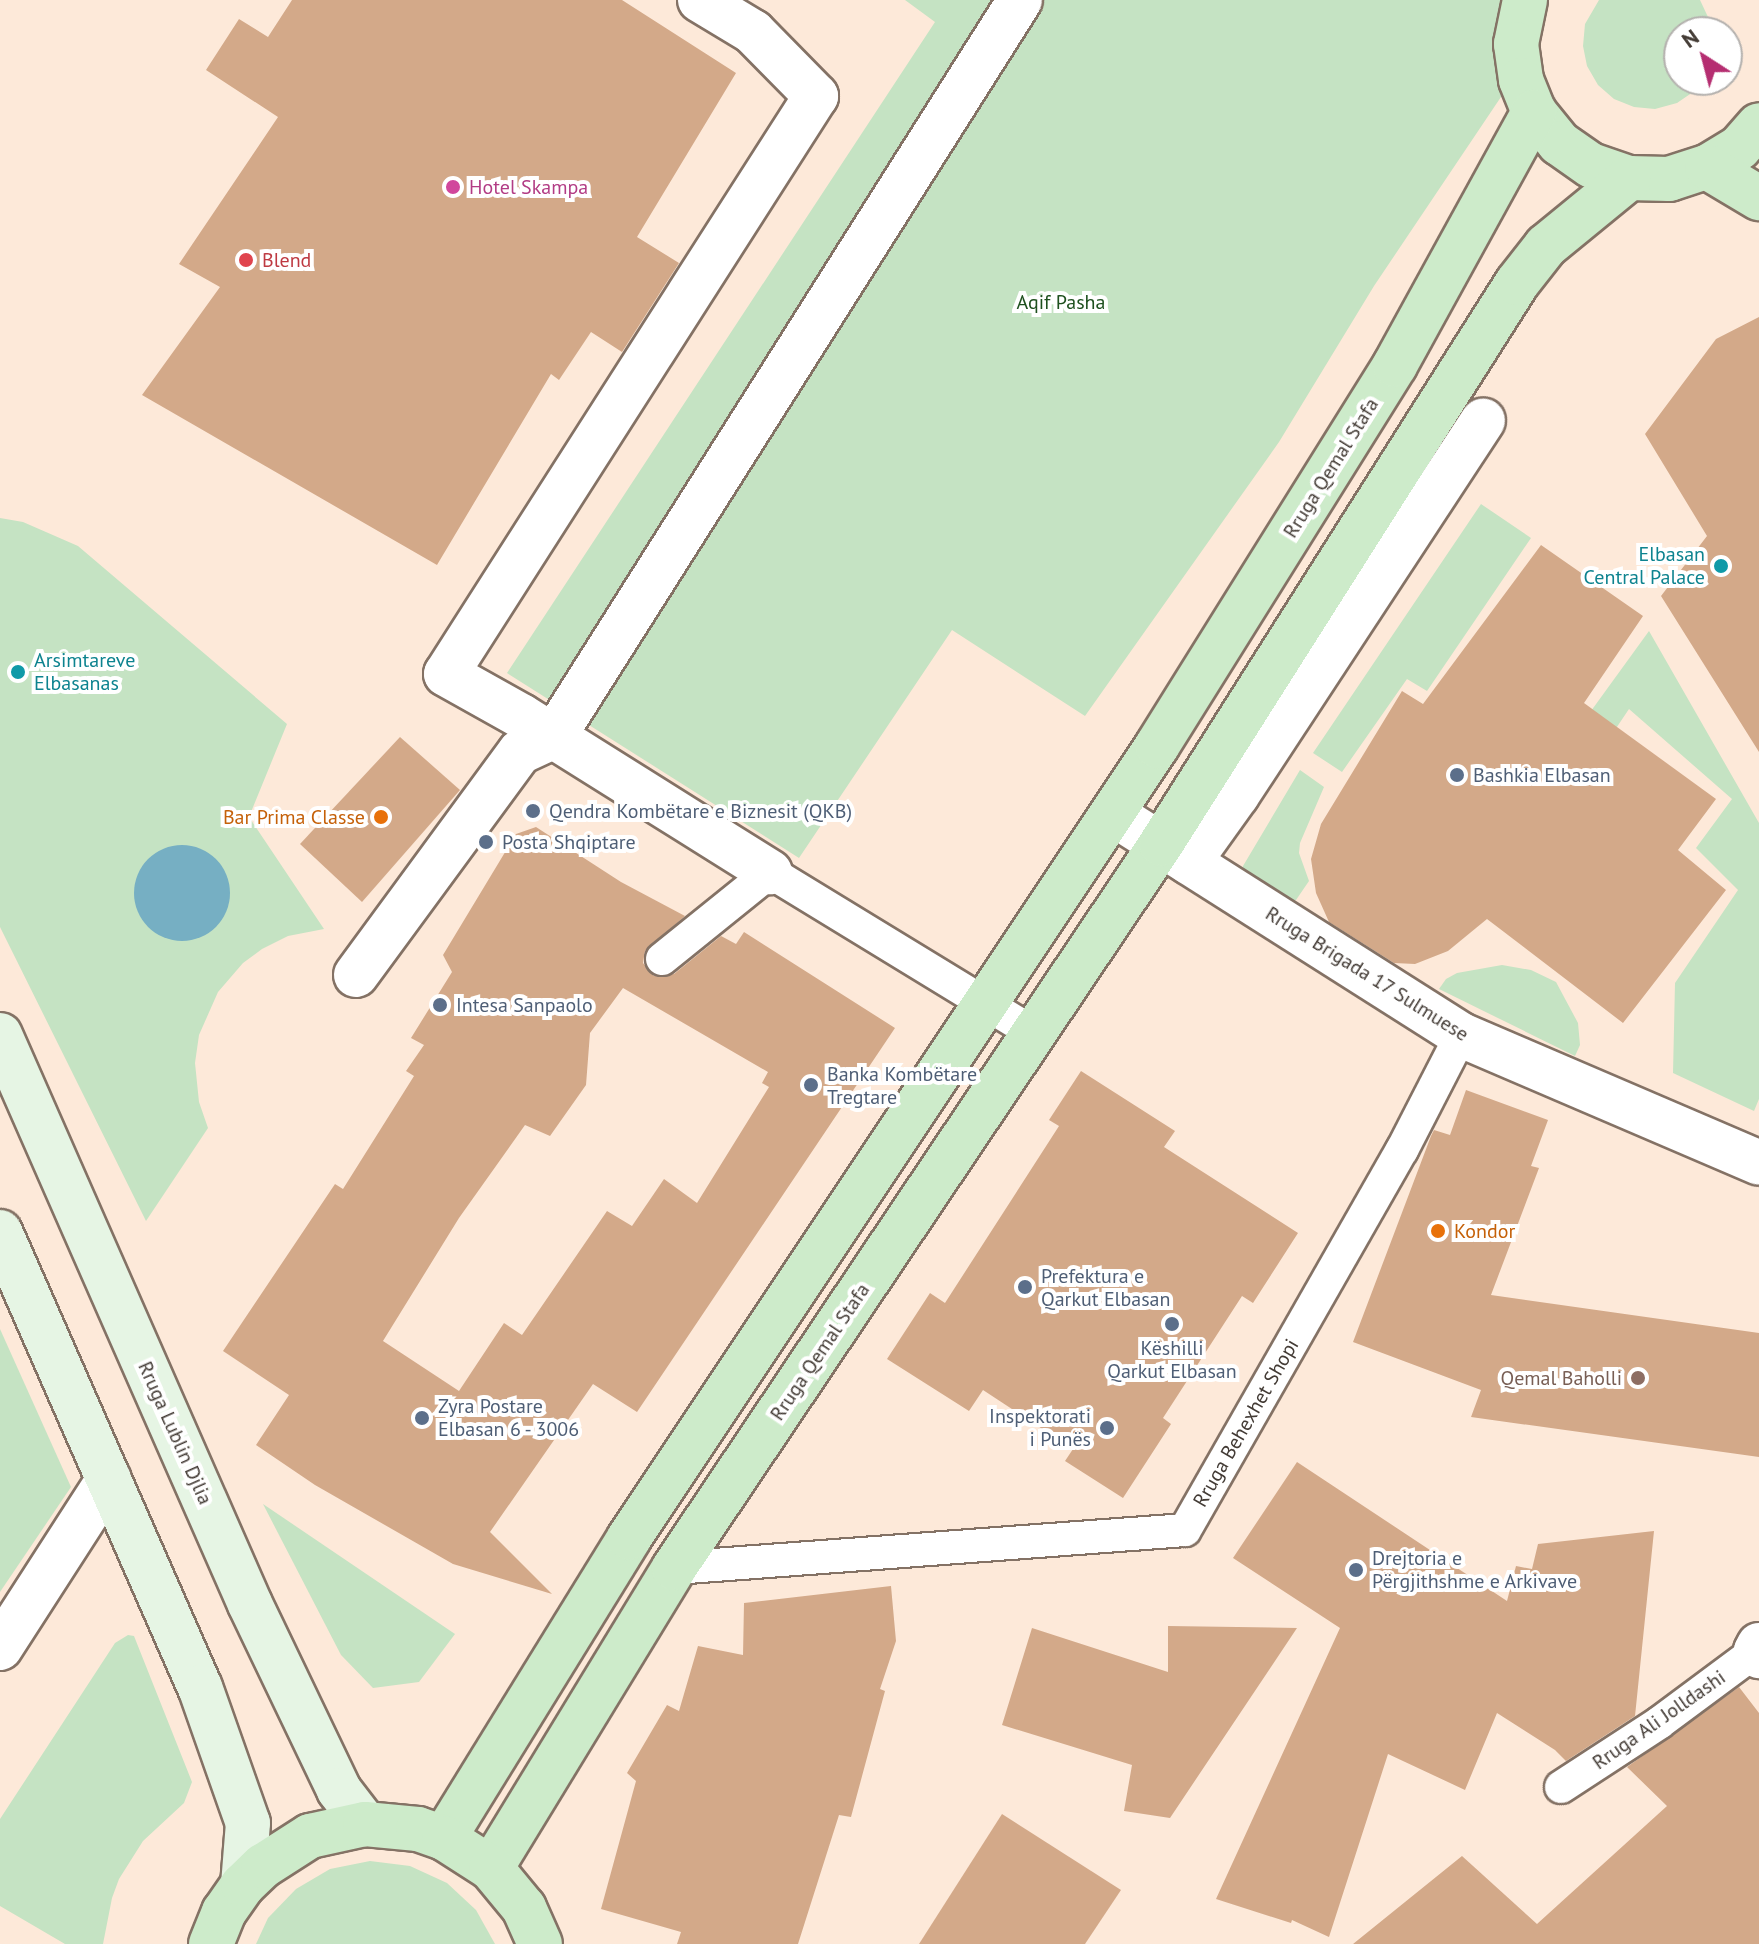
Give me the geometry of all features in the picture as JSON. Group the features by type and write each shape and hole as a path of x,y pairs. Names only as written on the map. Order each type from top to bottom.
{"main road":[{"path":"1525,0 1516,44 1521,80 1534,112 1559,143 1591,165 1629,178 1669,179 1707,167 1739,148 1759,125"},
{"name":"Rruga Qemal Stafa","path":"444,1838 629,1538 1113,814 1395,365 1534,112"},
{"path":"1707,167 1759,198"},
{"name":"Rruga Qemal Stafa","path":"491,1868 674,1568 1034,1033 1175,853 1517,283 1546,246 1629,178"},
{"name":"Rruga Lublin Djlia","path":"0,1035 250,1604 339,1790 365,1824"},
{"path":"0,1232 200,1687 248,1823 243,1885"},
{"path":"211,1944 224,1912 243,1885 274,1857 310,1836 365,1824 418,1829 444,1838 491,1868 524,1908 540,1944"}],"street":[{"path":"700,0 762,16 816,96 446,674 554,736 770,872"},
{"path":"356,975 520,752 554,736 1020,0"},
{"path":"1113,814 1175,853 1237,795 1483,421"},
{"name":"Rruga Brigada 17 Sulmuese","path":"1175,853 1461,1035 1759,1163"},
{"path":"0,1648 109,1479"}],"lane":[{"path":"662,959 770,872 1034,1033"},
{"name":"Rruga Behexhet Shopi","path":"674,1568 1185,1530 1402,1150 1461,1035"},
{"name":"Rruga Ali Jolldashi","path":"1561,1787 1659,1723 1758,1651"}],"green space":[{"name":"Aqif Pasha","path":"905,0 1511,0 1507,88 1374,286 1279,442 1085,716 952,630 799,858 507,673 935,22"},
{"path":"1599,0 1700,0 1708,16 1663,16 1663,96 1687,96 1677,103 1655,109 1634,107 1614,99 1598,85 1587,66 1583,46 1585,24"},
{"path":"1481,504 1531,538 1427,691 1407,679 1342,772 1313,753"},
{"path":"0,518 23,522 78,546 287,724 249,817 324,929 288,936 262,949 243,963 218,992 199,1035 195,1063 199,1102 208,1128 146,1221 0,927"},
{"path":"1649,631 1759,823 1759,1099 1754,1111 1673,1073 1675,983 1738,890 1696,848 1732,799 1629,709 1588,770 1562,751"},
{"path":"1300,770 1324,787 1300,843 1299,853 1309,881 1296,900 1288,902 1243,874 1243,866"},
{"path":"1502,965 1531,970 1556,982 1578,1023 1580,1045 1575,1056 1439,989 1446,979 1457,973"},
{"path":"0,1329 71,1487 0,1592"},
{"path":"263,1504 455,1634 419,1682 373,1688 341,1655"},
{"path":"128,1635 134,1636 192,1782 184,1803 143,1841 119,1879 103,1944 65,1944 0,1906 0,1819 115,1643"},
{"path":"370,1861 410,1866 447,1883 476,1910 495,1944 256,1944 268,1918 296,1889 330,1869"}],"water":[{"path":"182,845 200,849 216,859 226,875 230,893 226,911 216,927 200,937 182,941 164,937 148,927 138,911 134,893 138,875 148,859 164,849"}],"building":[{"path":"292,0 622,0 736,73 637,237 679,263 622,352 591,332 559,380 551,374 437,565 142,395 220,287 179,264 278,117 206,70 239,19 268,37"},
{"name":"Elbasan Central Palace","path":"1759,317 1759,752 1661,596 1707,536 1645,434 1716,339"},
{"name":"Bashkia Elbasan","path":"1541,545 1643,616 1584,703 1716,799 1678,850 1726,890 1623,1023 1487,919 1448,951 1415,964 1394,963 1329,922 1316,893 1311,859 1321,824 1402,691 1423,704"},
{"name":"Bar Prima Classe","path":"400,737 460,790 362,902 300,844"},
{"path":"536,827 621,882 685,916 645,951 643,963 654,976 674,974 721,936 736,944 744,932 895,1028 637,1412 593,1384 490,1532 552,1594 453,1564 315,1485 256,1445 289,1395 223,1351 335,1184 343,1189 414,1076 406,1071 424,1045 411,1038 452,972 443,955 516,834","holes":["623,988 768,1072 762,1083 769,1087 697,1203 664,1179 632,1226 607,1211 522,1335 504,1323 459,1391 383,1341 459,1218 525,1125 550,1136 586,1085 590,1033"]},
{"name":"Prefektura e Qarkut Elbasan","path":"1081,1071 1175,1131 1164,1147 1298,1233 1253,1303 1242,1296 1163,1418 1171,1424 1123,1498 1065,1461 1073,1449 983,1390 969,1411 887,1359 930,1293 945,1303 1059,1126 1049,1120"},
{"path":"1466,1090 1548,1120 1531,1166 1539,1168 1491,1295 1759,1333 1759,1457 1471,1417 1481,1390 1353,1342 1431,1136 1434,1130 1450,1135"},
{"path":"1297,1462 1507,1601 1516,1566 1532,1569 1538,1544 1654,1531 1635,1716 1566,1761 1555,1750 1497,1713 1465,1790 1388,1754 1329,1937 1292,1920 1291,1923 1216,1899 1340,1628 1233,1558"},
{"path":"891,1586 896,1641 880,1689 885,1691 851,1817 839,1815 798,1944 677,1944 681,1932 601,1909 636,1781 627,1773 667,1705 679,1711 698,1646 743,1655 744,1603"},
{"path":"1168,1626 1297,1628 1170,1818 1124,1811 1132,1765 1002,1725 1032,1628 1168,1672"},
{"path":"1739,1687 1759,1713 1759,1944 1353,1944 1462,1856 1537,1924 1667,1806 1627,1767"},
{"path":"1002,1814 1121,1890 1085,1944 919,1944"}],"place":[{"name":"Hotel Skampa","path":"453,187"},
{"name":"Blend","path":"246,260"},
{"name":"Elbasan Central Palace","path":"1721,566"},
{"name":"Arsimtareve Elbasanas","path":"18,672"},
{"name":"Bashkia Elbasan","path":"1457,775"},
{"name":"Qendra Kombëtare e Biznesit (QKB)","path":"533,811"},
{"name":"Bar Prima Classe","path":"381,817"},
{"name":"Posta Shqiptare","path":"486,842"},
{"name":"Intesa Sanpaolo","path":"440,1005"},
{"name":"Banka Kombëtare Tregtare","path":"811,1085"},
{"name":"Kondor","path":"1438,1231"},
{"name":"Prefektura e Qarkut Elbasan","path":"1025,1287"},
{"name":"Këshilli Qarkut Elbasan","path":"1172,1324"},
{"name":"Qemal Baholli","path":"1638,1378"},
{"name":"Zyra Postare Elbasan 6 - 3006","path":"422,1418"},
{"name":"Inspektorati i Punës","path":"1107,1428"},
{"name":"Drejtoria e Përgjithshme e Arkivave","path":"1356,1570"}]}
